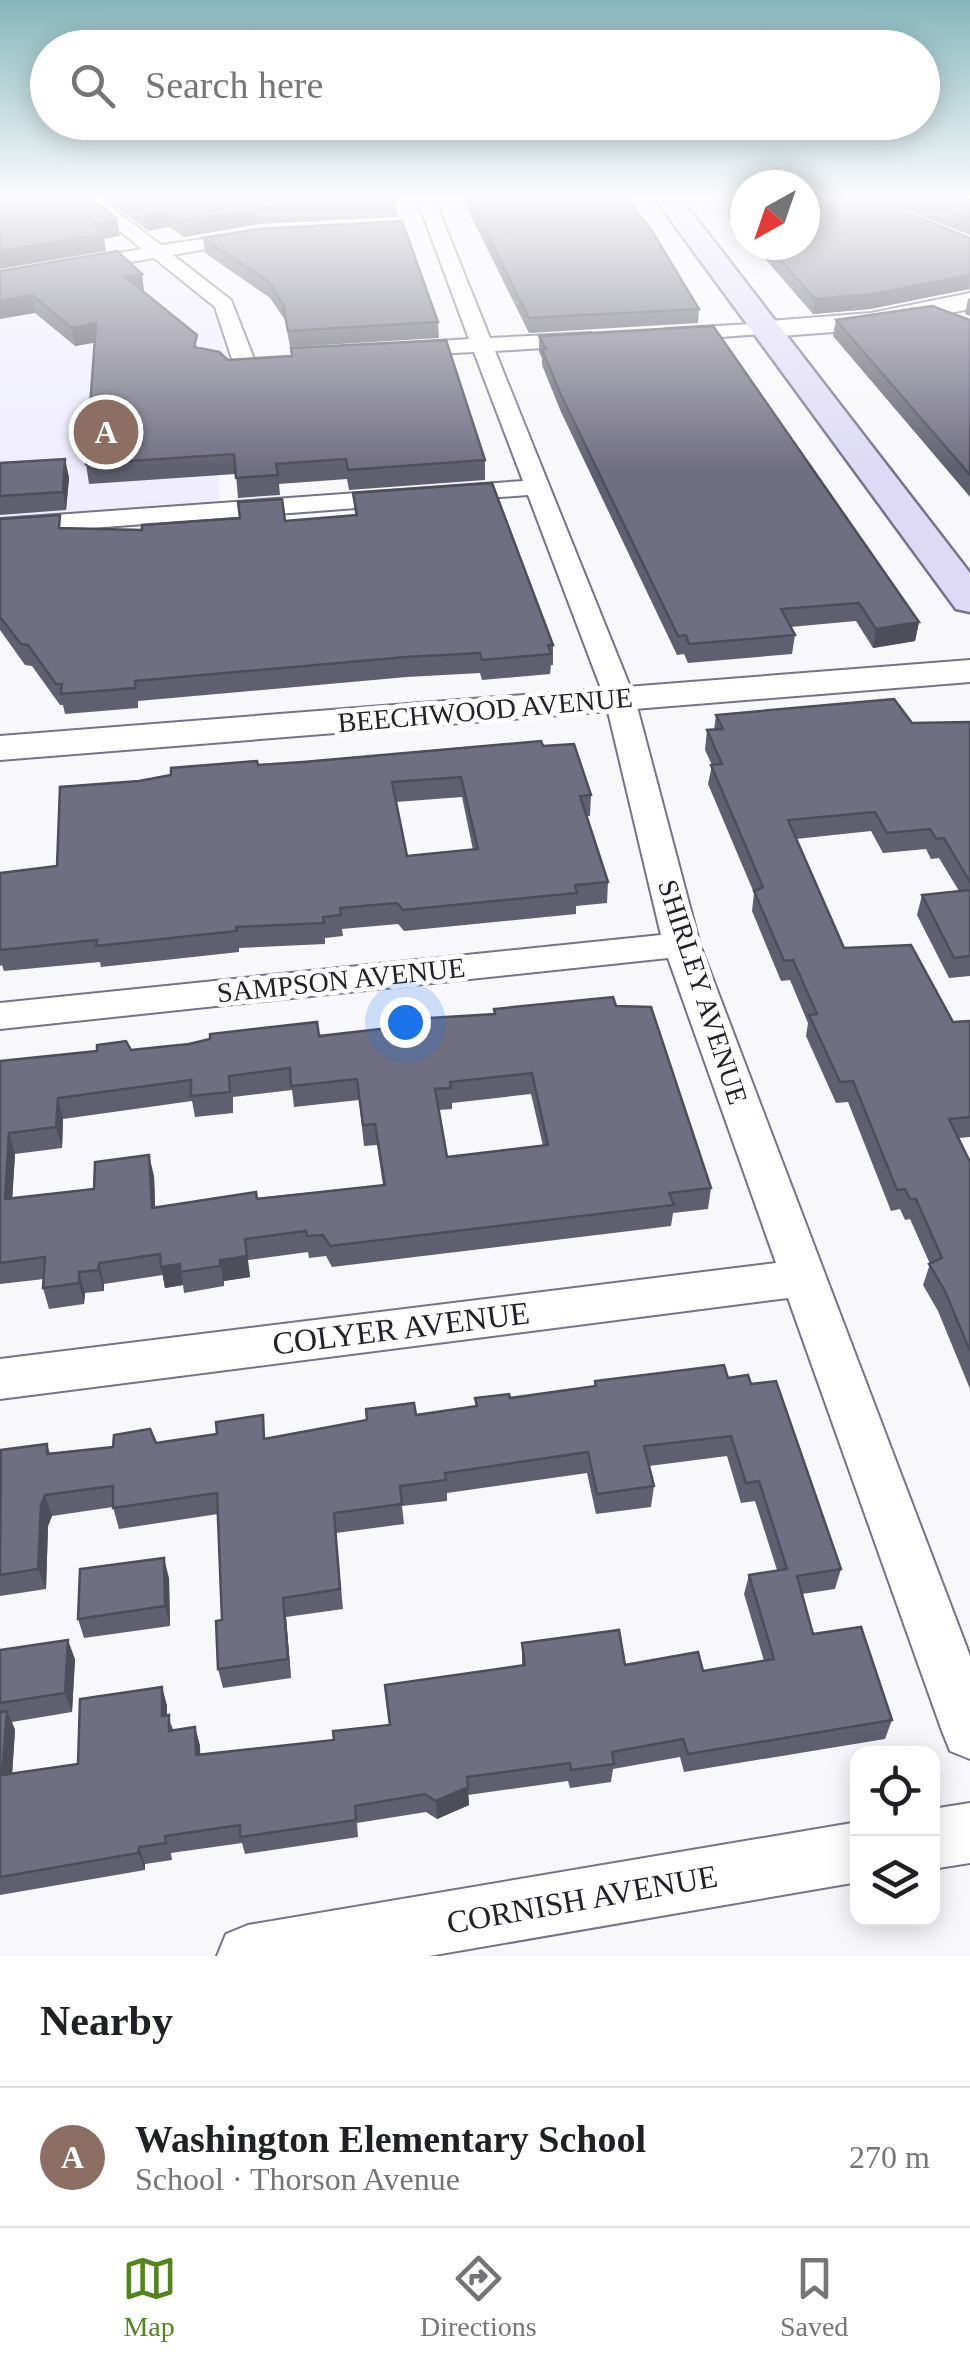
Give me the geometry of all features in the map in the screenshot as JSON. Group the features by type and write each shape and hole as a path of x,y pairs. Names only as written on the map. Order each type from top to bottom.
{"main road":[{"path":"737,287 970,600"}],"street":[{"path":"204,287 224,304 243,359"},
{"name":"SHIRLEY AVENUE","path":"458,287 485,345 620,699 682,945 970,1731"},
{"path":"642,336 769,329 931,311 970,301"},
{"path":"931,311 970,328"},
{"path":"373,352 604,338"},
{"path":"0,527 540,488"},
{"name":"BEECHWOOD AVENUE","path":"2,745 970,671"},
{"name":"SAMPSON AVENUE","path":"0,1016 682,945"},
{"name":"COLYER AVENUE","path":"0,1379 802,1278"},
{"path":"940,1838 970,1833"},
{"name":"CORNISH AVENUE","path":"248,1956 850,1853"}],"shaded area":[{"path":"0,287 202,287 213,296 240,358 203,361 222,509 0,525"}],"building":[{"path":"0,287 138,287 197,335 194,347 219,352 228,360 292,356 291,348 446,340 485,460 348,470 346,459 276,464 278,475 236,478 234,454 86,464 96,323 72,328 32,295 0,301"},
{"path":"272,287 426,287 438,322 288,331 283,304"},
{"path":"514,287 686,287 699,309 529,318"},
{"path":"805,287 907,287 815,299"},
{"path":"932,306 970,320 970,475 836,320"},
{"path":"713,326 919,622 876,629 859,603 781,609 795,635 689,644 686,635 678,636 561,395 539,336"},
{"path":"65,459 63,492 0,496 0,463"},
{"path":"492,483 553,645 548,645 551,654 482,660 480,653 406,657 135,681 135,688 61,694 62,684 56,684 28,645 21,644 0,617 0,519 60,515 59,528 142,530 142,525 240,518 238,502 282,499 285,521 357,515 353,493"},
{"path":"894,699 912,723 970,724 970,882 944,838 936,839 930,829 887,833 875,812 788,820 844,948 911,945 953,1022 970,1021 970,1117 949,1119 970,1162 970,1351 929,1264 942,1258 916,1199 910,1199 905,1189 897,1190 853,1081 840,1082 809,1015 817,1014 793,960 784,961 754,891 763,887 711,765 722,764 707,730 723,729 716,715"},
{"path":"541,741 543,746 574,744 591,795 580,796 608,882 575,885 577,893 403,910 397,903 340,908 341,915 323,917 324,923 236,927 237,931 96,946 97,940 0,950 0,873 57,866 60,787 139,781 171,775 171,768 257,761 258,765","holes":["461,777 478,849 407,856 392,782"]},
{"path":"970,890 970,956 954,958 922,895"},
{"path":"613,997 616,1006 651,1007 711,1188 669,1193 674,1205 330,1246 323,1235 307,1236 306,1231 245,1239 247,1256 220,1260 220,1266 180,1272 180,1264 161,1267 160,1254 99,1263 98,1270 79,1272 79,1283 43,1288 45,1257 0,1263 0,1061 97,1051 97,1045 126,1041 131,1050 189,1044 210,1039 210,1034 317,1022 319,1036 398,1027 397,1020 495,1014 494,1009","holes":["290,1068 291,1086 357,1079 363,1125 375,1124 385,1185 257,1199 256,1192 152,1208 149,1155 95,1162 94,1189 5,1199 9,1133 56,1127 58,1098 191,1080 191,1096 230,1092 229,1076","532,1073 548,1145 447,1157 435,1089 451,1088 450,1082"]},
{"path":"724,1365 728,1378 748,1375 751,1384 776,1381 841,1569 797,1576 813,1634 861,1627 892,1720 688,1754 683,1739 612,1752 614,1764 571,1770 570,1763 467,1777 468,1787 436,1801 425,1794 355,1806 356,1820 240,1837 240,1825 165,1836 166,1843 139,1847 138,1853 0,1877 0,1712 7,1711 2,1775 78,1764 80,1699 162,1687 162,1716 169,1715 169,1731 195,1727 196,1755 334,1740 333,1731 390,1725 385,1685 525,1665 522,1643 619,1630 625,1665 698,1652 703,1671 774,1659 749,1575 787,1569 759,1481 746,1483 731,1436 644,1446 654,1486 597,1494 588,1452 445,1473 446,1480 400,1486 402,1504 334,1513 340,1589 283,1598 288,1659 218,1669 216,1621 222,1620 217,1493 113,1508 113,1486 45,1495 41,1505 38,1569 0,1575 1,1450 47,1444 47,1454 113,1447 114,1435 150,1429 156,1443 217,1434 216,1422 263,1415 264,1439 367,1420 366,1409 414,1403 416,1415 477,1406 475,1398 509,1394 510,1398 596,1386 595,1381"},
{"path":"164,1558 165,1606 78,1619 80,1569"},
{"path":"68,1640 65,1693 0,1703 0,1650"}],"place":[{"name":"Washington Elementary School","path":"106,432"}]}
